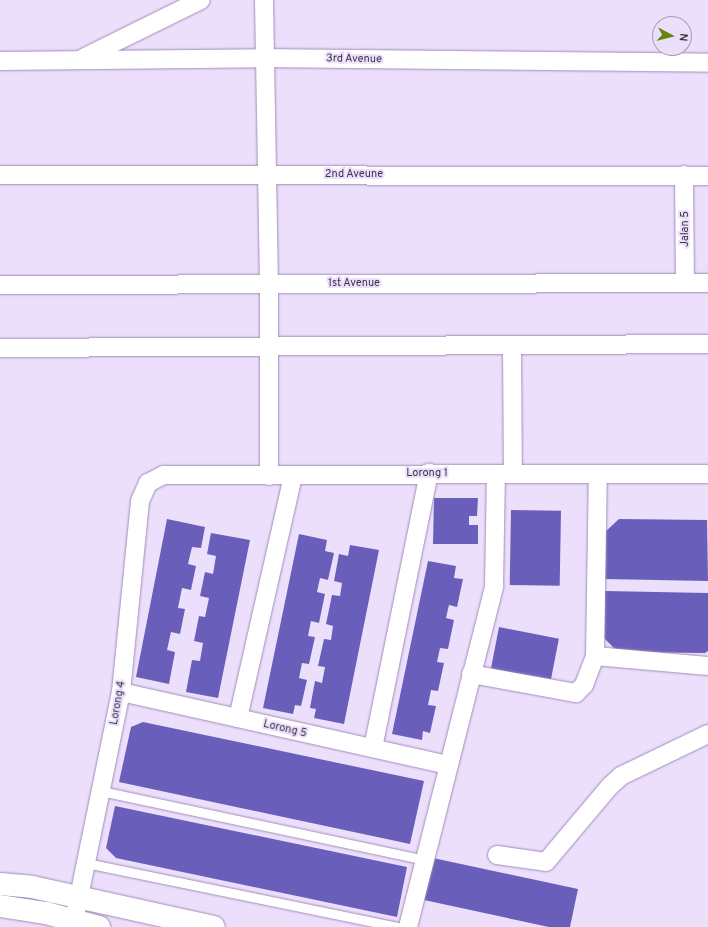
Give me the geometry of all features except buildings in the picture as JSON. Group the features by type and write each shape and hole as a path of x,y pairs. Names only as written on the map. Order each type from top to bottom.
{"highway":[{"path":"0,884 32,887 79,898 160,921 214,927"},
{"path":"0,906 45,920 74,920 99,927"}],"street":[{"path":"78,60 201,0"},
{"path":"264,0 268,174 269,476"},
{"name":"3rd Avenue","path":"0,61 266,58 708,62"},
{"name":"2nd Aveune","path":"0,175 268,174 708,176"},
{"name":"Jalan 5","path":"684,175 685,283"},
{"name":"1st Avenue","path":"0,285 269,283 708,283"},
{"path":"0,348 708,344"},
{"path":"408,927 494,586 504,474 512,345"},
{"path":"373,748 429,473"},
{"name":"Lorong 1","path":"148,483 164,475 293,476 429,473 708,474"},
{"path":"472,674 576,693 584,685 596,656 598,474"},
{"path":"238,718 293,476"},
{"name":"Lorong 4","path":"74,920 121,692 140,501 148,483"},
{"path":"596,656 708,666"},
{"name":"Lorong 5","path":"121,692 448,765"},
{"path":"497,855 546,862 610,786 621,776 708,734"}],"lane":[{"path":"101,791 425,860"},
{"path":"86,863 399,927"}]}
